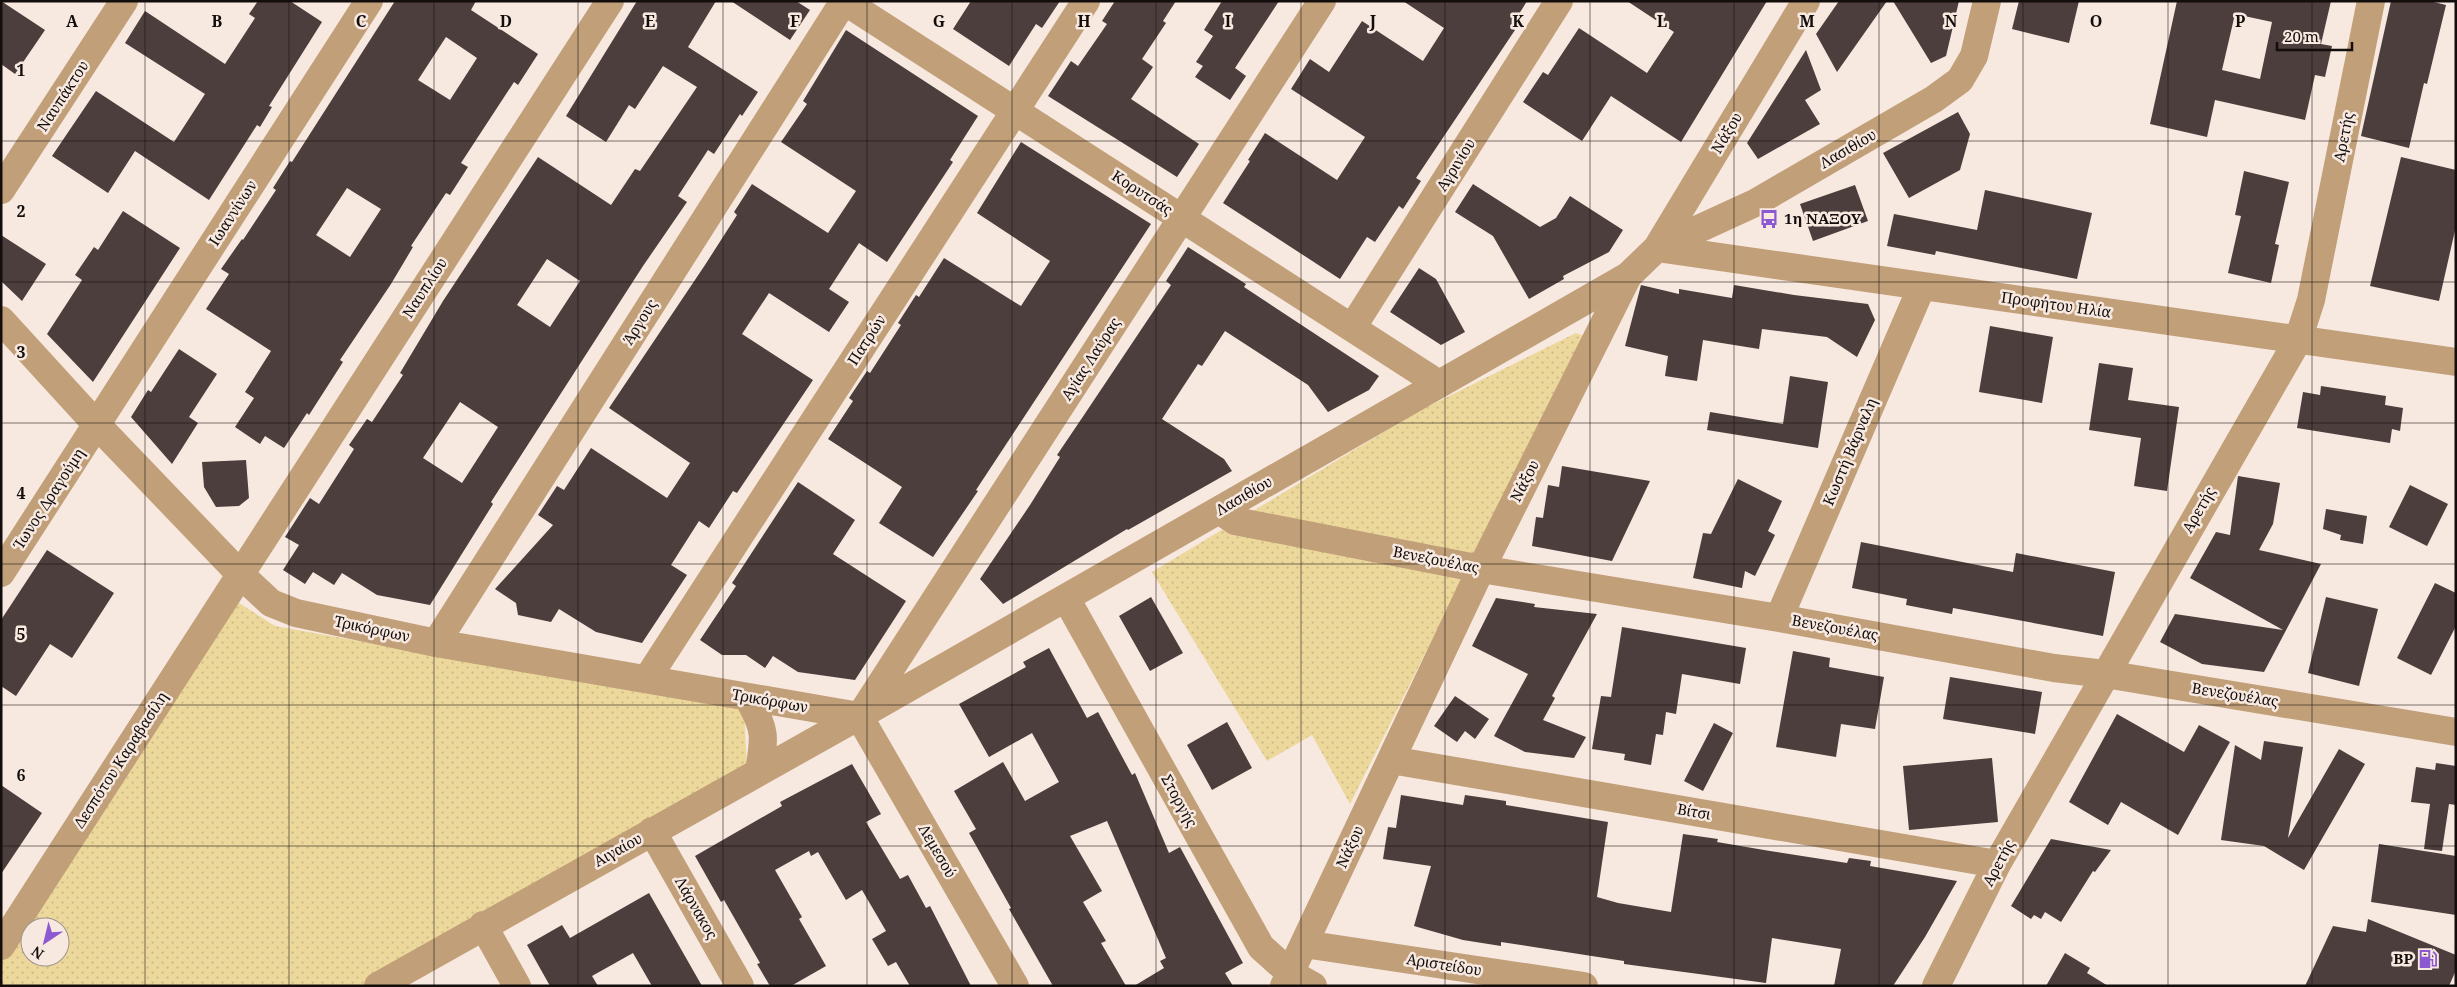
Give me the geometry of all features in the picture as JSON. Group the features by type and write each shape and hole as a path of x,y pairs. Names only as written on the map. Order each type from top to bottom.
{"street":[{"name":"Ναυπάκτου","path":"1,190 124,1"},
{"name":"Ιωαννίνων","path":"97,425 369,1"},
{"name":"Ναυπλίου","path":"240,574 610,1"},
{"name":"Κορυτσάς","path":"844,1 1439,384"},
{"name":"Άργους","path":"436,643 844,1"},
{"name":"Πατρών","path":"647,679 1086,1"},
{"name":"Αγίας Λαύρας","path":"859,716 1322,1"},
{"name":"Αγρινίου","path":"1352,328 1559,1"},
{"name":"Νάξου","path":"1296,981 1304,944 1390,760 1481,569 1628,276 1657,248 1806,1"},
{"name":"Λασιθίου","path":"1657,248 1755,203 1934,99 1960,80 1974,56 1987,1"},
{"name":"Αρετής","path":"1936,986 1998,864 2105,674 2298,340 2311,300 2371,1"},
{"name":"Προφήτου Ηλία","path":"1657,248 2456,362"},
{"name":"Λασιθίου","path":"859,716 1628,276"},
{"name":"Κωστή Βάρναλη","path":"1779,618 1922,286"},
{"name":"Τρικόρφων","path":"1,320 97,425 240,574 271,603 296,614 436,643 859,716"},
{"name":"Ίωνος Δραγούμη","path":"1,573 97,425"},
{"name":"Βενεζουέλας","path":"1219,510 1235,521 1481,569 1779,618 2054,668 2105,674 2456,732"},
{"name":"Δεσπότου Καραβασίλη","path":"1,946 240,574"},
{"name":"Στοργής","path":"1066,598 1261,947 1296,981"},
{"path":"748,698 760,719 765,736 759,771"},
{"name":"Αιγαίου","path":"378,986 483,925 859,716"},
{"name":"Λεμεσού","path":"859,716 1015,986"},
{"name":"Βίτσι","path":"1390,760 1998,864"},
{"name":"Λάρνακος","path":"652,831 740,986"},
{"path":"483,925 517,986"},
{"name":"Αριστείδου","path":"1304,944 1584,986"}],"shaded area":[{"path":"1576,333 1584,336 1350,804 1312,735 1267,761 1152,572 1417,412"},
{"path":"236,601 275,626 744,710 747,768 363,986 1,986 1,960 20,931 20,967 70,967 70,917 29,917"}],"building":[{"path":"1,1 45,30 15,74 1,64"},
{"path":"258,1 290,1 322,22 269,106 272,107 260,127 257,125 209,200 135,151 108,193 52,156 96,91 174,142 205,94 125,43 145,11 225,64 255,18 249,14"},
{"path":"395,1 476,1 471,10 538,54 518,85 514,82 461,163 468,167 450,195 446,193 411,246 413,247 391,284 340,360 343,362 309,415 307,413 284,448 265,436 260,444 235,427 254,398 245,392 271,351 206,309 229,274 221,269 243,240 276,190 273,188 290,161 292,162","holes":["446,37 477,58 450,100 418,80","347,188 381,209 350,257 316,235"]},
{"path":"637,1 716,1 688,47 758,92 742,116 740,114 714,154 708,150 678,196 687,202 643,266 491,502 493,504 430,605 377,595 342,573 334,585 313,572 305,584 283,570 299,545 285,537 310,498 319,504 354,449 349,445 367,419 372,422 403,375 400,373 443,301 538,157 611,205 635,169 640,171 697,87 663,66 635,109 629,105 606,142 566,116","holes":["547,259 580,281 550,327 517,305","460,402 498,427 462,483 423,458"]},
{"path":"731,1 796,1 810,10 790,40"},
{"path":"971,1 1060,1 1042,28 1036,24 1009,66 953,29"},
{"path":"1115,1 1176,1 1163,21 1166,23 1142,59 1153,67 1131,99 1199,144 1177,177 1048,96 1071,61 1078,66 1107,24 1102,21"},
{"path":"1222,1 1279,1 1235,68 1246,76 1230,100 1195,77 1203,66 1196,62 1213,36 1204,30"},
{"path":"1403,1 1527,1 1511,27 1515,30 1416,178 1421,181 1403,209 1399,206 1375,242 1367,237 1340,279 1223,203 1250,161 1248,160 1265,133 1337,180 1365,137 1291,89 1310,59 1329,72 1362,21 1423,61 1444,28"},
{"path":"1627,1 1767,1 1681,142 1611,96 1582,141 1523,102 1543,72 1548,75 1579,28 1647,73 1674,32"},
{"path":"1839,1 1887,1 1837,72 1816,34"},
{"path":"1893,1 1959,1 1946,56 1931,63"},
{"path":"2019,1 2079,1 2069,43 2012,29"},
{"path":"2177,1 2331,1 2321,44 2332,46 2325,77 2315,75 2305,120 2215,100 2207,137 2150,124","holes":["2235,14 2272,22 2260,79 2222,70"]},
{"path":"2391,1 2430,1 2446,5 2427,84 2424,83 2409,148 2361,136"},
{"path":"846,30 978,116 950,160 953,162 887,262 859,243 829,289 849,302 829,332 769,293 742,334 813,380 737,493 733,491 709,528 699,521 671,565 687,575 642,643 596,632 559,609 551,622 518,615 516,603 495,589 553,525 538,515 557,486 564,490 591,448 667,498 690,463 609,408 737,215 734,212 752,184 828,233 856,191 781,142 807,104 803,101"},
{"path":"1806,50 1821,90 1805,100 1820,124 1758,159 1747,143"},
{"path":"1958,112 1970,134 1960,170 1909,198 1883,153"},
{"path":"1021,142 1151,224 933,557 879,523 902,487 828,439 853,401 849,398 867,371 870,373 901,325 898,323 916,295 919,297 944,258 1021,306 1050,261 977,213"},
{"path":"2401,157 2456,170 2456,226 2439,301 2370,286"},
{"path":"2244,171 2289,182 2275,244 2279,245 2271,283 2228,273 2241,216 2235,215"},
{"path":"1473,184 1540,227 1556,218 1570,196 1623,230 1609,252 1563,276 1564,279 1529,299 1493,236 1455,212"},
{"path":"1855,185 1868,221 1813,241 1800,204"},
{"path":"1985,190 2092,213 2077,279 1936,251 1935,255 1887,246 1894,214 1977,230"},
{"path":"123,211 180,248 93,382 47,334 82,280 75,275 94,247 98,250"},
{"path":"1,235 46,264 22,301 1,281"},
{"path":"1188,247 1246,284 1244,287 1379,376 1369,390 1328,412 1308,385 1225,331 1202,366 1198,364 1162,419 1224,459 1232,471 1127,529 1003,604 980,579 1060,457 1057,455 1171,285 1166,281"},
{"path":"1419,268 1436,279 1465,332 1441,345 1390,312"},
{"path":"1641,285 1679,294 1679,289 1732,298 1734,285 1868,304 1875,320 1857,357 1827,337 1762,329 1759,349 1703,340 1697,381 1665,376 1668,356 1625,346"},
{"path":"1990,326 2053,337 2042,403 1979,392"},
{"path":"179,349 217,374 189,417 198,423 172,464 131,417 148,390 151,392"},
{"path":"2099,363 2133,368 2128,400 2179,407 2167,491 2134,486 2141,438 2089,430"},
{"path":"1790,376 1828,382 1818,448 1707,430 1710,412 1783,424"},
{"path":"2321,386 2386,396 2385,405 2403,408 2400,431 2392,429 2390,443 2297,428 2303,392 2320,395"},
{"path":"246,460 249,498 239,506 216,507 204,487 202,462"},
{"path":"1562,466 1650,481 1612,561 1532,546 1536,517 1543,518 1548,485 1559,487"},
{"path":"2238,476 2280,483 2273,524 2259,550 2321,564 2264,672 2202,664 2160,642 2175,614 2283,630 2190,578 2216,532 2230,535"},
{"path":"1738,479 1782,501 1768,531 1775,535 1755,576 1745,571 1742,588 1693,578 1703,533 1711,534"},
{"path":"798,482 855,520 833,554 906,601 855,680 798,672 773,656 765,668 746,655 722,655 700,640 736,586 732,583"},
{"path":"2410,485 2448,504 2427,546 2389,527"},
{"path":"2326,509 2367,516 2363,544 2340,540 2341,535 2323,529"},
{"path":"1861,542 2013,572 2016,553 2115,572 2103,636 1953,608 1952,614 1906,605 1907,599 1852,588"},
{"path":"47,550 114,593 72,658 50,644 16,696 1,686 1,620"},
{"path":"2435,583 2456,593 2456,626 2431,675 2397,658"},
{"path":"1151,597 1183,653 1150,671 1119,616"},
{"path":"2326,597 2378,609 2359,686 2308,673"},
{"path":"1496,598 1535,604 1534,607 1597,614 1552,696 1555,698 1543,720 1586,737 1574,758 1525,752 1494,736 1528,674 1472,646"},
{"path":"1622,627 1746,648 1740,684 1682,674 1676,714 1666,712 1663,735 1656,734 1651,765 1624,760 1625,754 1592,749 1601,696 1611,697"},
{"path":"1049,648 1087,718 1098,712 1132,775 1135,773 1169,853 1180,847 1243,963 1225,973 1233,986 1134,986 1164,968 1160,961 1166,958 1107,821 1070,836 1102,891 1083,902 1106,941 1101,943 1126,986 1053,986 1009,909 1011,908 969,833 976,829 954,791 1003,762 1025,801 1059,782 1032,733 989,757 959,704 1026,667 1023,662"},
{"path":"1793,651 1830,658 1829,667 1884,677 1875,729 1841,724 1836,757 1776,747"},
{"path":"1950,677 2042,692 2035,734 1943,719"},
{"path":"1455,696 1489,719 1475,739 1465,731 1457,742 1434,726"},
{"path":"2117,714 2184,752 2199,725 2230,742 2178,835 2121,802 2108,825 2069,802"},
{"path":"1227,722 1252,768 1212,790 1187,745"},
{"path":"1714,723 1733,733 1703,791 1684,781"},
{"path":"2264,741 2303,747 2288,838 2339,749 2365,764 2304,870 2264,846 2221,840 2235,745 2261,760"},
{"path":"1992,758 1998,822 1909,830 1903,766"},
{"path":"2436,763 2456,766 2456,805 2449,804 2442,851 2424,849 2430,804 2411,802 2416,767 2435,770"},
{"path":"852,764 881,814 866,822 900,879 908,875 926,908 930,906 971,986 910,986 896,962 888,966 872,939 886,931 862,890 846,900 818,852 811,856 809,851 775,870 802,917 799,919 826,966 791,986 770,986 757,964 760,963 724,900 721,902 695,856 782,806 780,802"},
{"path":"1,785 42,813 1,874"},
{"path":"1401,795 1463,805 1465,795 1506,801 1506,805 1608,822 1597,897 1618,903 1671,912 1683,834 1718,839 1717,842 1847,863 1849,858 1871,861 1870,866 1957,881 1925,937 1893,986 1834,986 1841,949 1772,938 1766,983 1624,964 1624,961 1501,942 1501,946 1463,940 1414,926 1431,866 1383,859 1388,827 1396,828"},
{"path":"2051,839 2111,850 2095,872 2093,871 2061,922 2045,912 2041,919 2034,915 2031,919 2011,906"},
{"path":"2379,844 2456,856 2456,915 2371,902"},
{"path":"649,893 702,986 652,986 633,953 592,976 598,986 550,986 527,945 562,925 570,938"},
{"path":"2368,919 2456,955 2456,970 2449,986 2305,986 2333,926 2366,932"},
{"path":"2065,953 2090,968 2087,973 2108,986 2046,986"}],"place":[{"name":"1η ΝΑΞΟΥ","path":"1769,219"},
{"name":"BP","path":"2428,959"}]}
